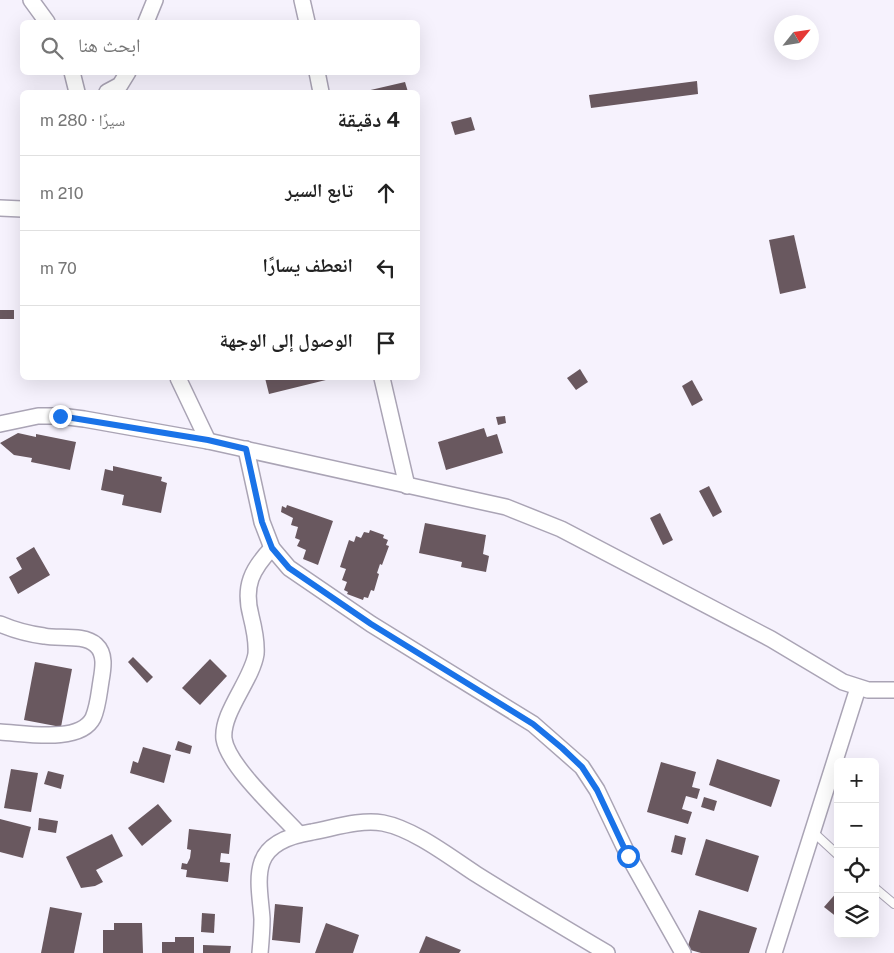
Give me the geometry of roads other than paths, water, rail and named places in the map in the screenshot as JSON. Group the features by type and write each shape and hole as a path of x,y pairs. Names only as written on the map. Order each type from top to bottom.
{"street":[{"path":"31,0 46,20"},
{"path":"147,20 155,0"},
{"path":"302,0 307,20"},
{"path":"73,75 76,90"},
{"path":"111,90 120,85 126,75"},
{"path":"317,75 320,90"},
{"path":"0,208 20,209"},
{"path":"179,380 208,440"},
{"path":"382,380 407,486"},
{"path":"0,424 38,416 60,416 208,440 407,486 480,500 543,520 771,639 832,676 858,688 894,690"},
{"path":"246,449 262,522 272,548 289,568 310,585 533,724 582,767 597,790 628,856 684,953"},
{"path":"272,548 256,565 250,581 248,607 255,636 256,654 246,681 229,713 224,738 229,752 253,785 299,834"},
{"path":"0,624 44,636 88,641 96,644 104,660 94,718 83,729 75,734 63,735 0,732"},
{"path":"774,953 811,830 858,688"},
{"path":"260,953 259,877 262,862 267,852 278,843 299,834 366,822 382,823 396,827 434,848 539,914 606,953"}],"lane":[{"path":"811,830 834,851"},
{"path":"879,891 894,904"}]}
